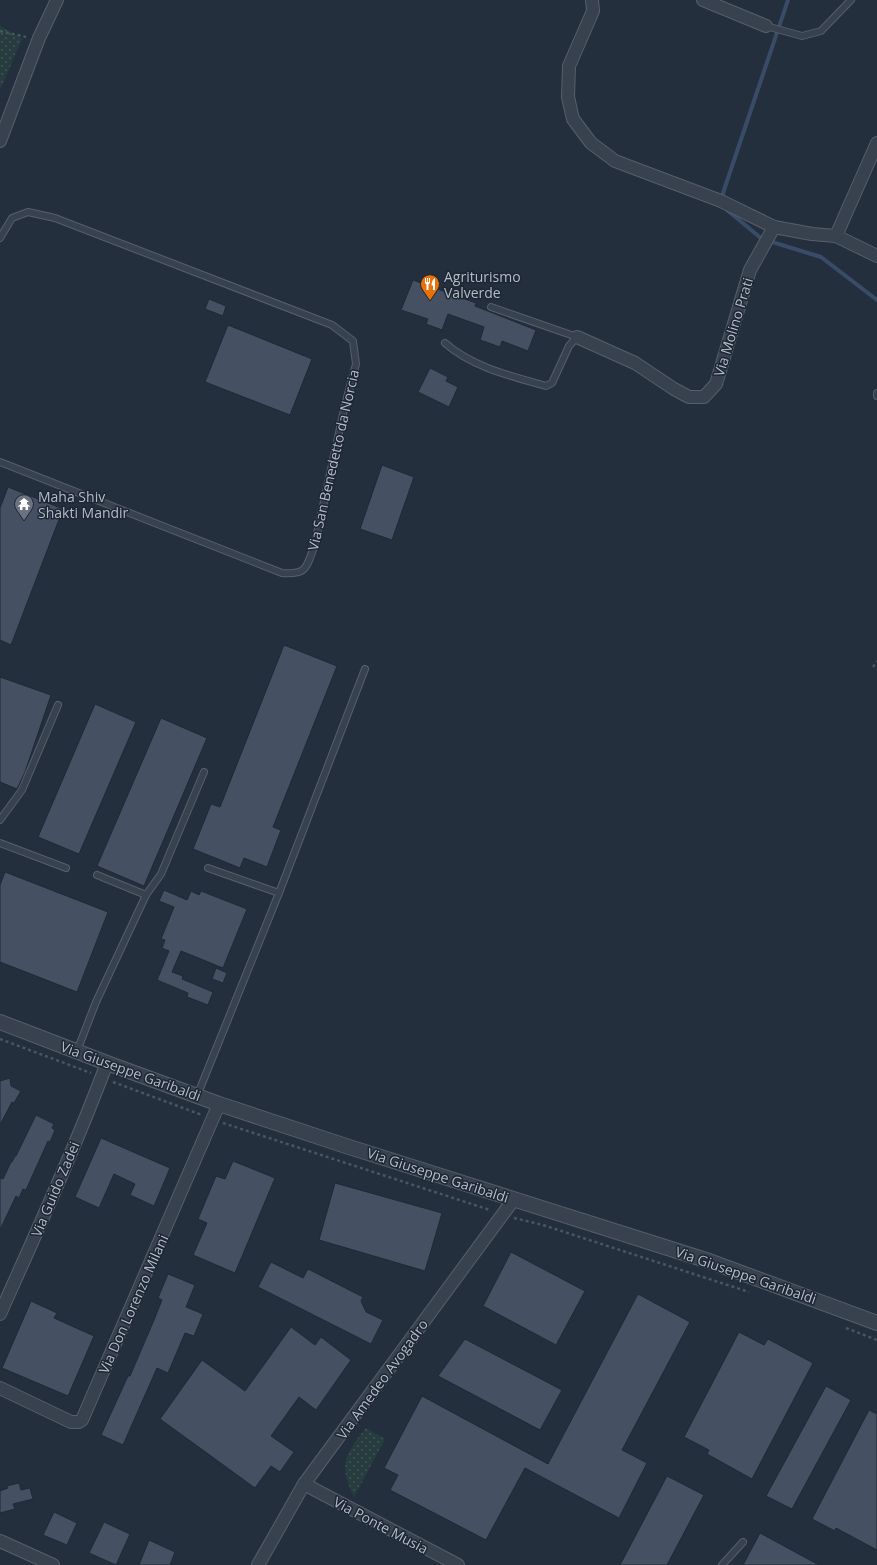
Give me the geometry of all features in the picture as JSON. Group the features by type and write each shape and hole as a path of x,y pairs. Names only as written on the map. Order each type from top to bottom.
{"street":[{"path":"0,141 38,38 57,0"},
{"path":"592,0 592,11 569,66 568,97 574,119 591,143 615,161 722,201 774,227 812,234 836,236 877,256"},
{"path":"703,0 766,26"},
{"path":"836,236 877,143"},
{"name":"Via Molino Prati","path":"577,337 635,363 674,390 688,397 704,397 716,384 750,270 774,227"},
{"name":"Via Giuseppe Garibaldi","path":"0,1022 219,1104 709,1261 877,1323"},
{"name":"Via Guido Zadei","path":"0,1314 56,1189 107,1063"},
{"name":"Via Don Lorenzo Milani","path":"0,1388 71,1422 79,1422 82,1420 219,1104"},
{"name":"Via Amedeo Avogadro","path":"258,1565 304,1484 514,1199"},
{"name":"Via Ponte Musia","path":"304,1484 458,1565"},
{"path":"0,1542 53,1565"}],"lane":[{"path":"766,26 802,36 821,31 851,0"},
{"name":"Via San Benedetto da Norcia","path":"0,238 12,218 28,212 55,218 332,325 353,341 356,364 345,405 314,547 308,564 303,571 296,574 282,573 0,462"},
{"path":"445,343 454,351 478,364 546,386 552,383 569,346 577,337 491,307"},
{"path":"197,1096 279,893 365,669"},
{"path":"0,820 22,790 58,705"},
{"path":"77,1051 96,1002 146,895 161,874 204,772"},
{"path":"0,842 66,868"},
{"path":"208,868 279,893"},
{"path":"97,875 146,895"},
{"path":"722,1565 743,1542"}],"path":[{"path":"0,31 25,37 38,38"},
{"path":"873,667 877,661"}],"green space":[{"path":"0,26 22,39 0,90"},
{"path":"366,1428 385,1439 354,1497 346,1476 346,1460 353,1445"}],"building":[{"path":"413,280 476,303 475,306 536,330 528,351 502,341 500,347 480,340 484,327 448,314 442,330 426,324 428,319 401,310"},
{"path":"209,299 226,306 223,316 205,309"},
{"path":"228,325 312,359 290,415 205,382"},
{"path":"430,368 448,377 446,381 458,387 449,407 418,392"},
{"path":"382,465 414,477 392,540 360,529"},
{"path":"8,487 63,509 11,645 0,640 0,508"},
{"path":"284,645 337,666 273,827 281,830 267,867 244,858 240,868 193,849 211,804 220,807"},
{"path":"0,677 51,695 25,772 17,789 0,782"},
{"path":"95,704 136,722 79,854 38,837"},
{"path":"161,718 207,738 144,886 97,866"},
{"path":"5,872 108,912 77,992 0,962 0,885"},
{"path":"164,890 187,900 191,891 199,895 201,891 247,909 223,968 181,951 172,972 183,976 182,979 213,992 208,1005 187,997 188,993 157,980 169,951 162,948 165,940 161,939 174,907 159,901"},
{"path":"216,968 227,973 223,983 212,979"},
{"path":"10,1078 11,1086 21,1091 14,1103 12,1102 0,1125 0,1081"},
{"path":"36,1115 54,1124 52,1128 55,1130 50,1142 48,1141 26,1190 23,1189 19,1198 16,1196 0,1230 0,1178 3,1179"},
{"path":"101,1138 170,1168 154,1206 130,1195 135,1184 114,1174 99,1208 75,1197"},
{"path":"233,1161 275,1178 235,1273 193,1255 207,1223 198,1219 216,1176 225,1179"},
{"path":"335,1183 442,1213 425,1271 319,1240"},
{"path":"511,1252 585,1291 556,1345 483,1306"},
{"path":"271,1262 303,1278 308,1269 363,1297 361,1301 366,1312 383,1320 371,1344 258,1287"},
{"path":"168,1274 195,1285 186,1307 203,1314 194,1336 185,1333 168,1373 157,1368 123,1445 101,1435 128,1376 130,1376 154,1320 162,1300 158,1298"},
{"path":"638,1294 690,1322 622,1450 647,1463 619,1518 525,1468 486,1540 390,1490 398,1475 384,1468 422,1396 548,1464"},
{"path":"31,1301 57,1313 54,1318 94,1336 68,1396 2,1368"},
{"path":"291,1327 315,1345 321,1337 351,1360 316,1410 299,1397 271,1436 294,1452 280,1472 271,1466 255,1488 160,1419 202,1360 245,1391"},
{"path":"739,1332 764,1345 768,1339 813,1363 752,1479 707,1454 709,1450 684,1437"},
{"path":"465,1339 562,1390 540,1430 438,1376"},
{"path":"826,1386 851,1400 792,1509 766,1496"},
{"path":"869,1410 877,1414 877,1550 836,1528 835,1531 812,1519"},
{"path":"667,1476 704,1495 667,1565 620,1565"},
{"path":"19,1483 21,1490 30,1488 33,1499 13,1504 15,1509 0,1513 0,1491 8,1488 7,1486"},
{"path":"54,1512 77,1523 67,1545 43,1535"},
{"path":"104,1522 130,1534 116,1565 89,1553"},
{"path":"760,1533 819,1565 743,1565"},
{"path":"149,1540 175,1552 170,1565 139,1565"}],"waterway":[{"path":"723,201 723,193 788,0"},
{"path":"727,210 762,239 821,257 877,300"}],"place":[{"name":"Agriturismo Valverde","path":"430,301"},
{"name":"Maha Shiv Shakti Mandir","path":"24,521"}]}
